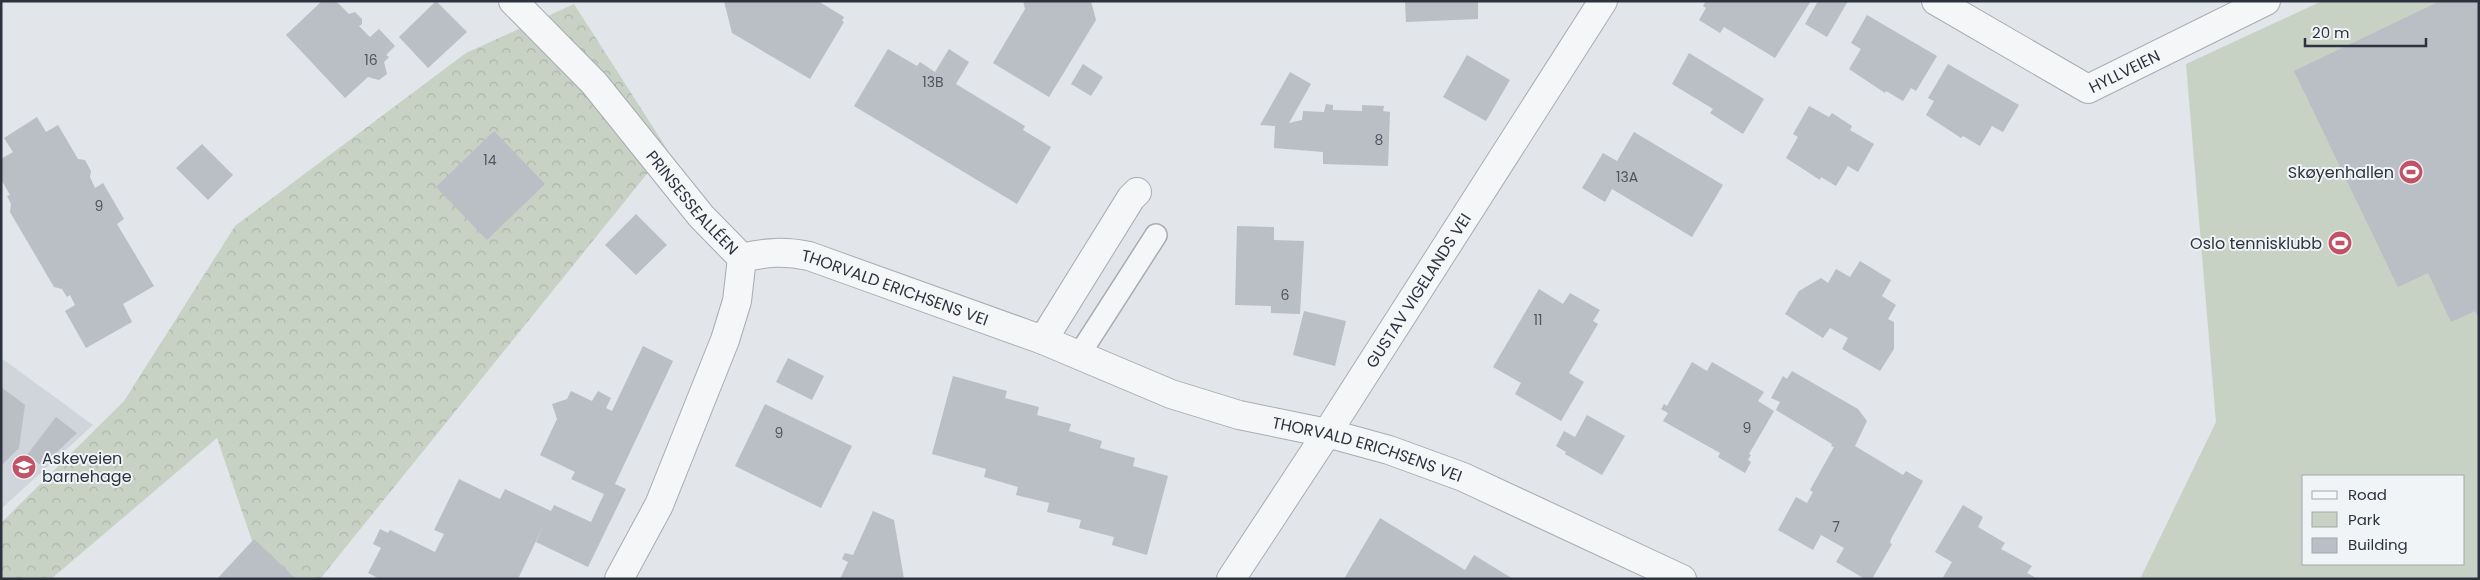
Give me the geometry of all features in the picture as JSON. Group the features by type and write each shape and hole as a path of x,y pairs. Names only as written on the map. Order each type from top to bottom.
{"street":[{"name":"PRINSESSEALLÉEN","path":"513,1 594,83 701,216 742,258 737,301 725,340 659,505 619,579"},
{"name":"GUSTAV VIGELANDS VEI","path":"1232,579 1603,1"},
{"name":"HYLLVEIEN","path":"1936,1 2088,89 2266,1"},
{"path":"1043,340 1130,198 1137,192"},
{"name":"THORVALD ERICHSENS VEI","path":"742,258 764,252 786,251 809,256 1043,340 1171,394 1239,415 1327,433 1389,450 1463,477 1682,579"}],"lane":[{"path":"1079,355 1156,235"}],"shaded area":[{"name":"Askeveien barnehage","path":"1,358 93,425 1,509"}],"green space":[{"name":"Oslo tennisklubb","path":"2322,1 2479,1 2479,579 2140,579 2216,422 2186,64"},
{"path":"574,4 667,149 320,579 265,579 217,438 51,579 1,579 1,523 124,401 235,226 466,53"}],"building":[{"path":"322,1 336,1 349,14 355,12 362,19 362,24 359,26 370,37 379,29 395,46 386,55 389,57 384,62 387,74 379,80 368,77 345,98 286,35"},
{"path":"436,1 467,32 428,68 399,37"},
{"path":"724,1 818,1 844,17 842,21 844,22 810,79 732,33"},
{"path":"1023,1 1091,1 1096,20 1049,97 993,63 1025,9"},
{"path":"1405,1 1478,1 1478,19 1406,22"},
{"path":"1706,1 1811,1 1775,58 1724,27 1720,33 1699,20 1706,8 1703,6"},
{"path":"1818,1 1848,1 1827,37 1805,24"},
{"name":"Skøyenhallen","path":"2440,1 2479,1 2479,318 2475,311 2451,322 2428,273 2398,287 2294,71"},
{"path":"1867,15 1937,56 1916,91 1911,88 1903,101 1886,91 1885,93 1849,69 1861,49 1851,43"},
{"path":"888,49 917,66 920,62 935,72 949,49 969,62 956,84 1025,126 1023,130 1051,147 1017,204 854,106"},
{"path":"1689,53 1764,99 1743,134 1710,113 1713,109 1672,84"},
{"path":"1467,55 1510,80 1486,121 1443,97"},
{"path":"1083,64 1103,77 1091,96 1071,84"},
{"path":"1948,64 2019,105 2003,132 1992,126 1980,146 1963,136 1961,138 1926,115 1934,101 1928,98"},
{"path":"1290,72 1311,84 1289,123 1302,120 1303,111 1324,112 1326,104 1333,105 1333,110 1362,111 1362,105 1384,106 1383,111 1390,112 1388,166 1323,164 1323,152 1274,148 1275,126 1260,125"},
{"path":"1809,106 1829,117 1832,113 1852,126 1850,130 1874,144 1858,172 1848,166 1836,186 1821,177 1820,180 1786,158 1798,137 1793,134"},
{"path":"37,117 46,132 58,125 78,159 85,160 91,171 90,177 95,188 103,183 124,219 117,224 154,286 123,304 132,322 86,348 65,311 75,305 70,295 67,297 62,289 54,287 10,212 11,204 7,196 10,195 1,179 1,159 13,152 4,138"},
{"path":"494,131 545,184 487,240 436,187"},
{"path":"1634,132 1723,185 1692,237 1612,189 1605,202 1582,188 1603,153 1617,161"},
{"path":"202,144 233,175 208,200 176,168"},
{"path":"636,214 667,245 636,275 605,245"},
{"path":"1237,226 1274,227 1274,240 1304,241 1300,314 1271,313 1271,306 1235,305"},
{"path":"1860,261 1891,280 1882,296 1896,305 1888,319 1894,322 1894,349 1880,371 1842,349 1848,338 1830,328 1823,338 1785,314 1799,291 1821,278 1828,283 1836,269 1850,277"},
{"path":"1539,289 1563,304 1570,293 1600,310 1593,321 1598,324 1569,373 1584,382 1561,421 1515,394 1521,383 1493,367"},
{"path":"1304,311 1346,321 1335,366 1293,355"},
{"path":"643,346 673,361 615,484 626,489 588,567 536,542 545,522 518,579 380,579 368,573 381,548 373,544 380,529 388,533 390,530 435,552 444,534 434,530 459,479 500,499 505,489 551,511 554,505 591,522 604,494 571,479 575,472 540,455 557,419 552,404 567,399 571,391 592,401 598,391 611,398 606,408 612,411"},
{"path":"788,358 824,376 812,400 776,382"},
{"path":"1692,362 1707,371 1712,362 1764,392 1758,401 1774,411 1749,454 1751,455 1748,460 1751,462 1745,473 1718,457 1720,453 1663,421 1668,413 1661,409 1664,404 1667,406"},
{"path":"1792,371 1858,409 1867,421 1855,446 1903,475 1906,471 1923,481 1891,539 1890,543 1892,544 1872,579 1865,579 1836,562 1844,548 1821,535 1813,550 1778,530 1796,497 1807,503 1813,492 1810,490 1834,447 1776,410 1780,402 1771,398 1783,376 1787,379"},
{"path":"953,376 1007,391 1005,398 1039,407 1037,415 1071,424 1069,431 1102,441 1100,448 1135,458 1133,466 1168,476 1147,555 1112,545 1114,537 1079,528 1081,520 1047,512 1049,503 1016,495 1018,487 984,477 986,469 932,454"},
{"path":"1,387 25,405 19,448 1,466"},
{"path":"765,404 852,446 821,508 735,466"},
{"path":"1587,415 1625,436 1602,475 1565,454 1566,452 1556,446 1564,431 1575,437"},
{"path":"56,417 77,433 42,466 27,455"},
{"path":"1963,505 1983,517 1978,527 2005,543 2001,549 2032,566 2027,573 2038,579 1942,579 1952,562 1935,552"},
{"path":"873,511 894,520 904,579 840,579 848,562 842,559 845,553 853,555"},
{"path":"1380,518 1465,570 1474,555 1513,579 1344,579"},
{"path":"254,539 296,579 217,579"}],"place":[{"name":"Skøyenhallen","path":"2411,172"},
{"name":"Oslo tennisklubb","path":"2340,243"},
{"name":"Askeveien barnehage","path":"24,467"}]}
